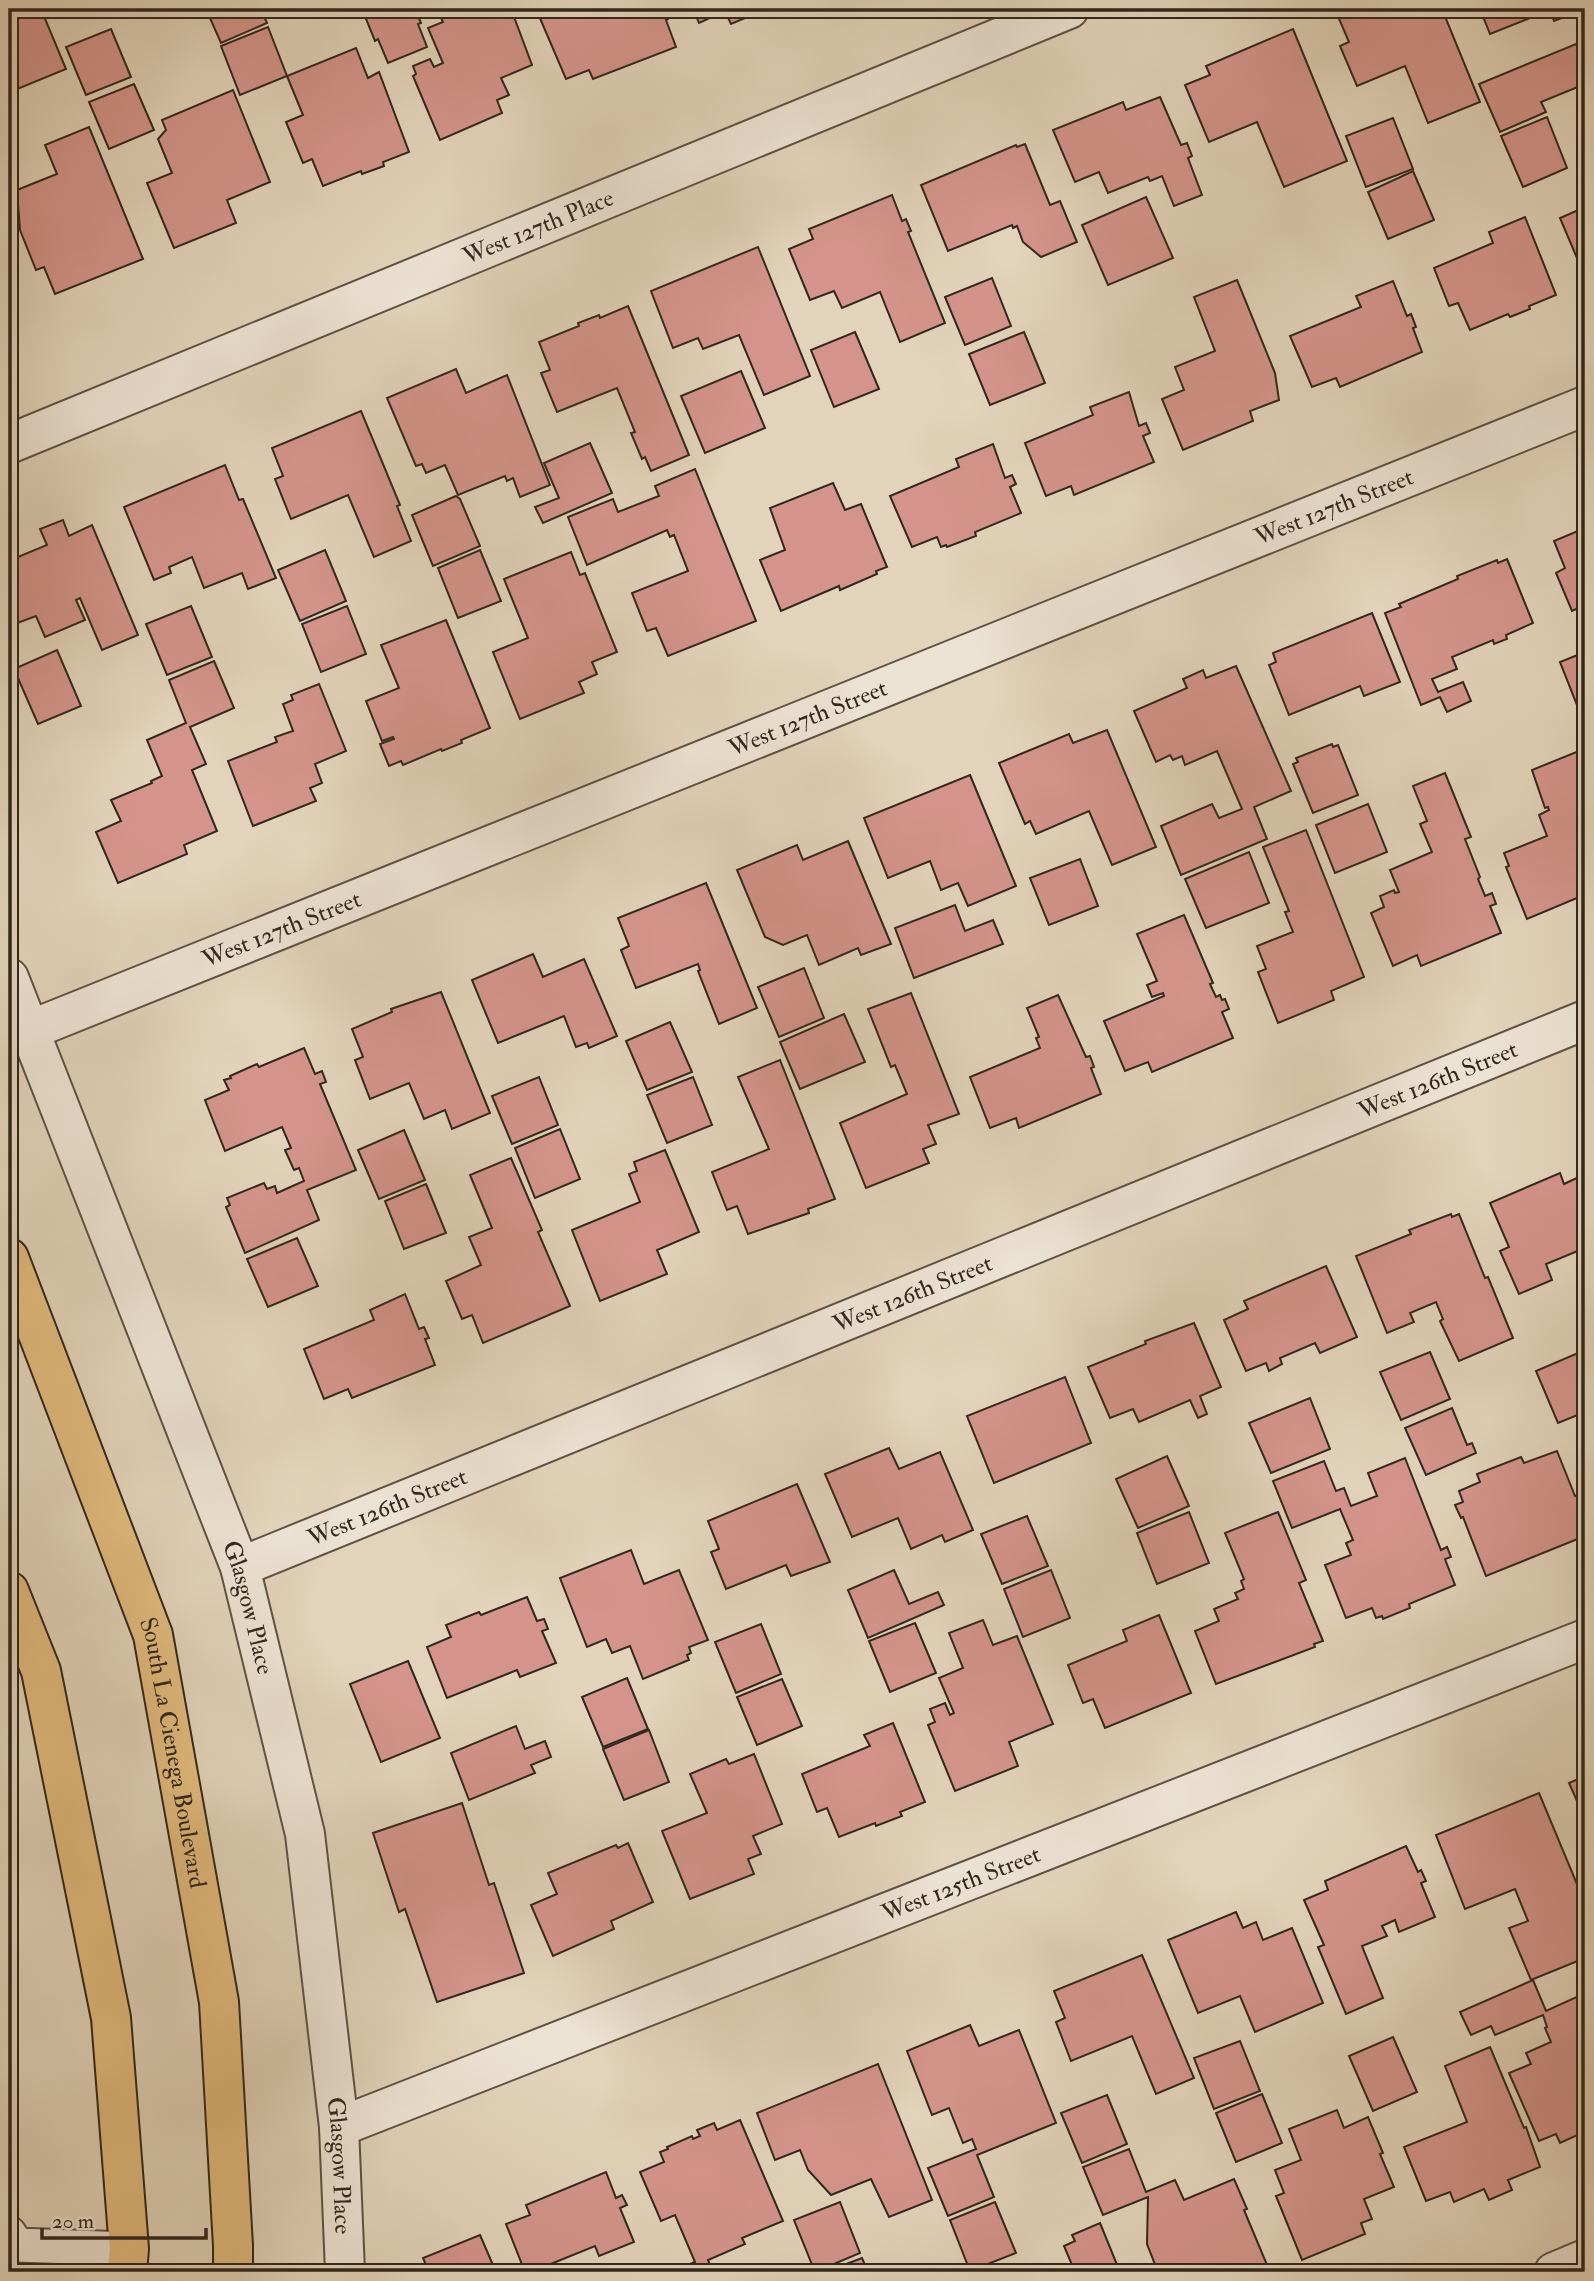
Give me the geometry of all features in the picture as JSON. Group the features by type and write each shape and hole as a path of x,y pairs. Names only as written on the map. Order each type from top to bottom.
{"main road":[{"name":"South La Cienega Boulevard","path":"9,1258 153,1635 219,2003 233,2272"},
{"path":"9,1591 41,1671 111,2018 128,2261"}],"street":[{"name":"West 127th Place","path":"9,444 1069,9"},
{"name":"West 127th Street","path":"30,1030 1585,406"},
{"name":"Glasgow Place","path":"9,978 240,1567 304,1834 339,2127 345,2272"},
{"name":"West 126th Street","path":"240,1567 1585,1020"},
{"name":"West 125th Street","path":"339,2127 1585,1639"},
{"path":"1553,2272 1585,2259"}],"lane":[{"path":"9,2233 17,2245 128,2261"}],"building":[{"path":"9,9 41,9 66,69 15,90 9,74"},
{"path":"206,9 261,9 267,23 221,43"},
{"path":"362,9 415,9 427,47 388,63 378,39 375,41"},
{"path":"437,9 511,9 532,65 501,78 509,95 497,100 502,113 440,140 413,76 416,74 413,66 430,59 434,67 443,63 428,28 443,22"},
{"path":"536,9 664,9 676,47 593,79 589,70 566,79"},
{"path":"693,9 762,11 731,24 725,11 699,23"},
{"path":"1351,9 1442,9 1480,102 1428,123 1405,66 1357,86 1340,46 1349,42 1337,14"},
{"path":"1480,9 1585,9 1554,21 1550,10 1490,34"},
{"path":"268,27 287,76 240,95 221,46"},
{"path":"111,29 131,77 86,95 66,47"},
{"path":"1293,29 1347,161 1284,187 1257,122 1209,142 1185,85 1210,75 1206,66"},
{"path":"1576,44 1585,67 1585,84 1541,102 1546,112 1500,132 1479,84"},
{"path":"356,48 368,78 379,72 409,152 383,162 384,166 362,174 361,171 323,186 312,159 303,163 286,122 303,115 287,76"},
{"path":"134,84 154,130 109,149 89,102"},
{"path":"233,90 270,182 227,200 236,223 174,248 147,183 172,173 158,139 166,130 162,120"},
{"path":"1160,97 1181,145 1187,143 1192,156 1188,158 1202,195 1174,206 1162,176 1150,181 1148,177 1108,193 1099,172 1075,182 1053,130 1123,102 1126,110"},
{"path":"1547,117 1567,168 1523,187 1501,136"},
{"path":"1393,118 1413,169 1366,187 1346,136"},
{"path":"89,127 143,259 55,294 44,267 36,270 20,230 17,190 57,174 45,145"},
{"path":"1025,144 1050,205 1060,201 1077,242 1041,257 1023,242 1017,226 1013,228 1012,225 948,251 921,185 1016,145"},
{"path":"1413,171 1434,220 1388,239 1368,192"},
{"path":"892,195 902,221 906,219 911,231 908,232 945,323 900,342 880,292 842,308 834,291 810,300 789,249 813,239 809,229"},
{"path":"1146,197 1173,258 1108,285 1082,225"},
{"path":"1585,207 1585,277 1560,218"},
{"path":"1525,217 1556,295 1529,306 1530,309 1510,317 1508,314 1470,330 1458,303 1449,306 1434,268 1493,243 1489,232"},
{"path":"758,247 810,376 764,395 739,335 703,349 698,338 673,348 651,291"},
{"path":"992,278 1011,326 965,345 945,297"},
{"path":"1237,280 1275,373 1279,400 1250,411 1253,421 1183,450 1162,399 1184,390 1175,367 1215,351 1194,297"},
{"path":"1393,281 1407,316 1411,314 1422,352 1340,387 1336,378 1312,387 1290,336 1361,307 1356,296"},
{"path":"628,306 689,455 651,471 645,457 642,459 631,433 635,432 617,388 557,412 541,373 550,370 539,342 579,326 578,323 599,315 600,318"},
{"path":"855,332 879,389 834,407 811,350"},
{"path":"1024,332 1045,383 990,405 969,354"},
{"path":"456,369 466,393 507,375 550,485 520,497 513,478 507,481 505,476 458,495 445,465 426,473 422,464 416,466 387,398"},
{"path":"741,371 765,428 705,453 681,396"},
{"path":"1129,392 1139,426 1146,423 1150,433 1143,436 1154,462 1074,495 1071,486 1046,496 1025,443 1093,415 1090,407"},
{"path":"361,411 400,505 397,506 411,541 374,557 348,495 291,519 275,479 283,476 272,448"},
{"path":"590,443 612,493 543,523 535,507 559,498 544,463"},
{"path":"993,444 1005,478 1012,475 1016,484 1010,487 1021,513 975,532 976,536 947,547 941,547 937,537 912,547 890,496 959,467 956,459"},
{"path":"225,465 239,500 243,499 276,578 248,589 242,573 204,588 192,557 169,567 171,573 154,580 124,507"},
{"path":"695,469 756,621 668,656 656,628 647,631 632,593 688,571 674,535 670,537 667,530 587,565 568,517 613,499 618,512 659,496 655,486"},
{"path":"833,483 845,510 861,504 887,567 840,590 839,586 781,611 760,560 785,550 770,508"},
{"path":"456,496 460,499 480,546 433,566 412,515"},
{"path":"63,520 69,536 92,525 138,635 102,650 80,598 76,600 85,620 45,637 36,616 12,625 9,618 9,569 16,566 13,559 47,545 40,529"},
{"path":"1585,528 1585,605 1572,611 1556,573 1565,568 1554,541"},
{"path":"325,550 346,601 300,621 278,570"},
{"path":"480,550 501,601 458,618 438,568"},
{"path":"571,552 580,575 585,573 617,652 592,662 597,674 579,682 584,693 520,719 493,652 528,638 504,579"},
{"path":"1507,559 1533,623 1506,635 1507,639 1494,644 1493,640 1452,657 1457,669 1432,679 1438,692 1463,682 1471,701 1447,712 1440,697 1421,705 1385,613 1401,607 1399,604 1458,579 1457,576 1497,560 1498,563"},
{"path":"191,606 212,657 167,675 146,624"},
{"path":"347,606 366,654 321,672 302,624"},
{"path":"1372,613 1400,682 1364,696 1360,686 1289,715 1269,665 1276,662 1273,653"},
{"path":"446,620 490,728 442,751 441,749 403,765 401,761 389,766 380,744 394,739 393,737 382,741 366,701 399,688 381,645"},
{"path":"57,650 81,706 38,724 14,669"},
{"path":"1585,652 1585,707 1579,710 1560,662"},
{"path":"214,661 234,708 190,727 206,764 192,770 217,831 184,845 187,854 118,883 96,832 121,821 111,800 162,776 147,740 186,723 169,680"},
{"path":"1236,666 1291,791 1254,807 1267,839 1181,875 1161,826 1212,804 1219,818 1242,809 1217,751 1185,765 1182,756 1173,760 1170,755 1156,762 1134,711 1187,688 1183,679 1203,670 1206,678"},
{"path":"319,684 346,751 315,764 322,783 310,788 316,801 253,826 228,761 277,742 275,737 293,731 283,704 293,700 291,695"},
{"path":"1107,730 1156,847 1112,865 1089,811 1036,834 1030,821 1025,824 999,763 1069,734 1073,743"},
{"path":"1332,744 1333,747 1338,745 1358,795 1313,813 1293,764 1298,762 1296,758"},
{"path":"1584,749 1585,897 1584,895 1527,919 1506,867 1509,866 1504,853 1547,836 1539,815 1549,810 1548,807 1545,808 1532,770"},
{"path":"1445,773 1471,837 1465,839 1480,877 1478,879 1485,896 1492,893 1496,904 1490,906 1501,933 1421,966 1417,955 1393,966 1371,913 1384,907 1380,896 1394,890 1395,893 1399,892 1390,870 1432,852 1420,824 1427,821 1413,786"},
{"path":"970,775 1016,886 968,906 958,883 941,890 930,861 888,878 864,818"},
{"path":"1368,804 1387,852 1335,873 1316,825"},
{"path":"1306,830 1364,977 1331,991 1334,1000 1278,1023 1258,972 1266,969 1257,946 1293,932 1285,912 1289,911 1263,847"},
{"path":"848,841 891,944 861,955 858,948 819,965 807,935 783,945 765,937 737,870 797,845 803,860"},
{"path":"1249,852 1269,903 1206,928 1185,879"},
{"path":"1080,859 1098,906 1049,925 1030,878"},
{"path":"706,883 757,1008 719,1024 698,971 698,964 636,988 621,950 629,946 618,918"},
{"path":"955,905 965,931 993,920 1003,944 914,978 895,928"},
{"path":"1184,915 1213,983 1210,984 1216,997 1220,995 1222,1000 1225,999 1229,1009 1222,1012 1233,1038 1152,1072 1148,1062 1125,1071 1104,1021 1164,996 1163,993 1152,997 1147,985 1157,981 1137,934"},
{"path":"533,954 543,977 584,959 617,1036 589,1048 587,1043 576,1047 564,1016 498,1043 472,980"},
{"path":"804,968 824,1018 779,1037 758,987"},
{"path":"441,992 490,1113 452,1129 445,1110 424,1119 409,1083 370,1099 355,1060 363,1057 352,1029 392,1012 391,1009"},
{"path":"911,993 959,1114 928,1125 936,1144 923,1149 929,1163 866,1188 840,1123 907,1094 895,1065 891,1067 868,1009"},
{"path":"1058,995 1086,1057 1090,1056 1094,1067 1091,1068 1101,1094 1019,1128 1016,1118 990,1128 970,1077 1040,1048 1036,1038 1039,1037 1027,1008"},
{"path":"844,1014 865,1062 800,1089 780,1042"},
{"path":"670,1022 692,1072 647,1090 626,1041"},
{"path":"304,1048 315,1074 322,1071 326,1082 320,1084 356,1170 307,1190 319,1220 245,1253 226,1207 230,1205 227,1198 264,1183 267,1189 275,1186 277,1193 304,1181 299,1168 294,1170 285,1150 291,1148 282,1127 225,1151 205,1100 229,1090 224,1080 231,1078 230,1076"},
{"path":"780,1060 835,1199 808,1209 809,1213 748,1234 737,1206 727,1210 712,1172 769,1149 738,1077"},
{"path":"539,1077 558,1125 512,1144 492,1096"},
{"path":"693,1077 712,1125 667,1143 647,1095"},
{"path":"560,1129 580,1179 535,1198 515,1148"},
{"path":"404,1130 425,1180 379,1199 358,1150"},
{"path":"665,1150 699,1232 657,1250 667,1274 600,1301 572,1230 640,1202 629,1174 637,1171 634,1162"},
{"path":"511,1158 542,1230 538,1232 570,1306 483,1343 472,1315 462,1319 446,1281 481,1265 469,1237 492,1228 470,1175"},
{"path":"1560,1173 1564,1184 1585,1174 1585,1248 1546,1264 1552,1280 1519,1294 1500,1251 1509,1247 1490,1203"},
{"path":"426,1184 446,1233 404,1249 385,1201"},
{"path":"1451,1214 1452,1217 1459,1214 1513,1338 1459,1361 1440,1321 1443,1319 1436,1302 1410,1313 1414,1322 1387,1333 1356,1256 1411,1234 1409,1230"},
{"path":"297,1238 318,1286 268,1307 247,1259"},
{"path":"1326,1266 1357,1337 1320,1353 1315,1343 1280,1358 1282,1364 1269,1371 1266,1363 1246,1371 1224,1320 1248,1309 1244,1301"},
{"path":"405,1294 419,1329 424,1327 429,1338 425,1339 435,1365 352,1398 348,1389 324,1399 304,1349 374,1320 370,1310"},
{"path":"1194,1323 1221,1387 1200,1396 1207,1414 1198,1418 1190,1400 1139,1422 1133,1409 1110,1418 1088,1367 1146,1344 1145,1341"},
{"path":"1585,1350 1585,1412 1558,1423 1536,1371"},
{"path":"1430,1352 1450,1399 1401,1420 1380,1372"},
{"path":"1065,1377 1091,1443 994,1483 967,1416"},
{"path":"1310,1398 1330,1449 1271,1473 1249,1423"},
{"path":"1452,1408 1467,1445 1472,1443 1476,1453 1426,1475 1405,1428"},
{"path":"889,1448 899,1469 940,1452 973,1530 945,1542 942,1535 911,1549 898,1518 852,1537 825,1474"},
{"path":"1557,1451 1575,1496 1582,1493 1585,1502 1585,1505 1579,1508 1585,1522 1585,1536 1486,1576 1463,1517 1461,1518 1455,1505 1463,1502 1459,1491 1480,1482 1477,1474 1521,1457 1524,1463"},
{"path":"1167,1456 1189,1506 1138,1528 1116,1479"},
{"path":"1405,1458 1441,1550 1447,1547 1451,1557 1445,1559 1455,1585 1409,1604 1410,1608 1383,1619 1382,1616 1376,1618 1372,1608 1346,1618 1325,1565 1351,1555 1346,1543 1353,1540 1340,1509 1292,1528 1273,1481 1324,1461 1336,1491 1344,1488 1351,1506 1377,1496 1368,1473"},
{"path":"797,1484 830,1562 791,1576 786,1565 726,1589 711,1552 719,1549 708,1521"},
{"path":"1189,1512 1209,1563 1157,1584 1137,1533"},
{"path":"1278,1512 1306,1580 1299,1583 1323,1641 1314,1644 1315,1647 1216,1684 1195,1631 1219,1621 1214,1609 1238,1599 1235,1593 1244,1589 1241,1581 1244,1579 1225,1533"},
{"path":"1027,1516 1048,1566 1002,1584 981,1534"},
{"path":"631,1550 644,1584 679,1570 708,1640 689,1647 689,1660 643,1679 630,1646 612,1653 606,1639 587,1647 560,1578"},
{"path":"894,1570 909,1604 938,1592 944,1605 868,1638 848,1590"},
{"path":"1051,1570 1070,1618 1023,1637 1004,1589"},
{"path":"527,1597 537,1621 544,1619 548,1629 542,1631 556,1663 520,1677 517,1670 447,1698 427,1647 451,1637 446,1625"},
{"path":"1159,1615 1191,1693 1105,1728 1093,1699 1083,1703 1068,1665 1127,1641 1123,1630"},
{"path":"983,1620 993,1645 1017,1636 1053,1724 1009,1742 1018,1766 955,1791 928,1725 935,1722 930,1709 945,1703 950,1715 954,1713 939,1678 963,1668 949,1633"},
{"path":"915,1623 936,1673 890,1692 869,1641"},
{"path":"761,1624 781,1674 736,1693 715,1642"},
{"path":"408,1661 440,1738 381,1762 350,1684"},
{"path":"627,1678 648,1729 603,1747 582,1697"},
{"path":"782,1679 802,1726 757,1745 737,1697"},
{"path":"893,1723 925,1802 900,1812 902,1816 839,1837 827,1808 817,1812 802,1774 870,1746 864,1735"},
{"path":"516,1726 525,1749 545,1741 551,1757 531,1765 535,1773 469,1800 451,1753"},
{"path":"649,1730 669,1782 624,1800 603,1749"},
{"path":"754,1754 782,1824 753,1836 761,1854 748,1859 754,1874 690,1899 662,1831 707,1813 690,1774 726,1759 729,1764"},
{"path":"1585,1776 1585,1819 1569,1783"},
{"path":"1539,1793 1579,1889 1585,1887 1585,1958 1531,1980 1509,1928 1528,1921 1515,1889 1465,1909 1436,1835"},
{"path":"462,1803 489,1885 494,1883 524,1973 437,2002 405,1909 399,1912 373,1833"},
{"path":"628,1843 653,1902 611,1921 614,1929 553,1956 531,1905 557,1894 548,1873 616,1845 618,1848"},
{"path":"1406,1846 1418,1872 1421,1870 1426,1881 1421,1883 1435,1917 1399,1932 1395,1920 1382,1926 1387,1936 1362,1946 1383,1998 1346,2014 1318,1947 1324,1945 1304,1900 1328,1890 1325,1881"},
{"path":"1236,1912 1243,1928 1256,1922 1263,1940 1292,1928 1323,2003 1255,2032 1240,1996 1198,2013 1168,1940"},
{"path":"1142,1955 1194,2078 1156,2094 1132,2036 1071,2061 1056,2022 1065,2018 1054,1991"},
{"path":"1533,1980 1546,2011 1581,1995 1585,2004 1585,2134 1584,2132 1560,2143 1556,2134 1539,2141 1509,2073 1531,2064 1526,2053 1551,2042 1543,2015 1495,2035 1491,2026 1471,2035 1460,2012"},
{"path":"970,2025 979,2046 1019,2030 1056,2123 977,2155 994,2197 948,2216 928,2168 976,2149 972,2139 963,2143 949,2108 932,2115 907,2051"},
{"path":"1393,2037 1417,2092 1373,2111 1349,2056"},
{"path":"1240,2041 1260,2091 1214,2109 1194,2058"},
{"path":"1490,2047 1524,2128 1526,2127 1540,2167 1508,2180 1512,2190 1489,2200 1484,2189 1454,2202 1450,2192 1426,2201 1404,2147 1467,2122 1445,2066"},
{"path":"878,2064 932,2200 889,2217 871,2179 831,2195 808,2170 800,2150 775,2160 757,2113"},
{"path":"1262,2094 1282,2143 1236,2162 1216,2113"},
{"path":"1107,2095 1127,2144 1082,2163 1061,2113"},
{"path":"1337,2110 1344,2128 1368,2117 1394,2187 1364,2199 1372,2219 1361,2223 1365,2234 1302,2260 1276,2196 1284,2193 1275,2170 1301,2160 1289,2129"},
{"path":"740,2120 783,2221 742,2238 745,2244 708,2260 713,2272 670,2272 695,2262 675,2215 661,2221 640,2172 664,2162 660,2152 668,2149 667,2147 692,2136 693,2139 700,2136 697,2130 714,2123 717,2130"},
{"path":"1129,2149 1146,2192 1175,2180 1184,2200 1234,2179 1270,2272 1158,2272 1147,2244 1148,2197 1103,2215 1083,2167"},
{"path":"606,2172 616,2198 622,2195 627,2205 620,2208 634,2242 599,2256 595,2246 525,2272 506,2224 530,2215 526,2205"},
{"path":"840,2202 860,2253 815,2272 794,2220"},
{"path":"995,2202 1016,2253 970,2271 950,2220"},
{"path":"1100,2223 1120,2272 1075,2272 1064,2246 1075,2241 1072,2235"},
{"path":"480,2235 496,2272 429,2272 423,2258"},
{"path":"862,2258 868,2272 825,2272"},
{"path":"958,2264 962,2272 937,2272"}]}
